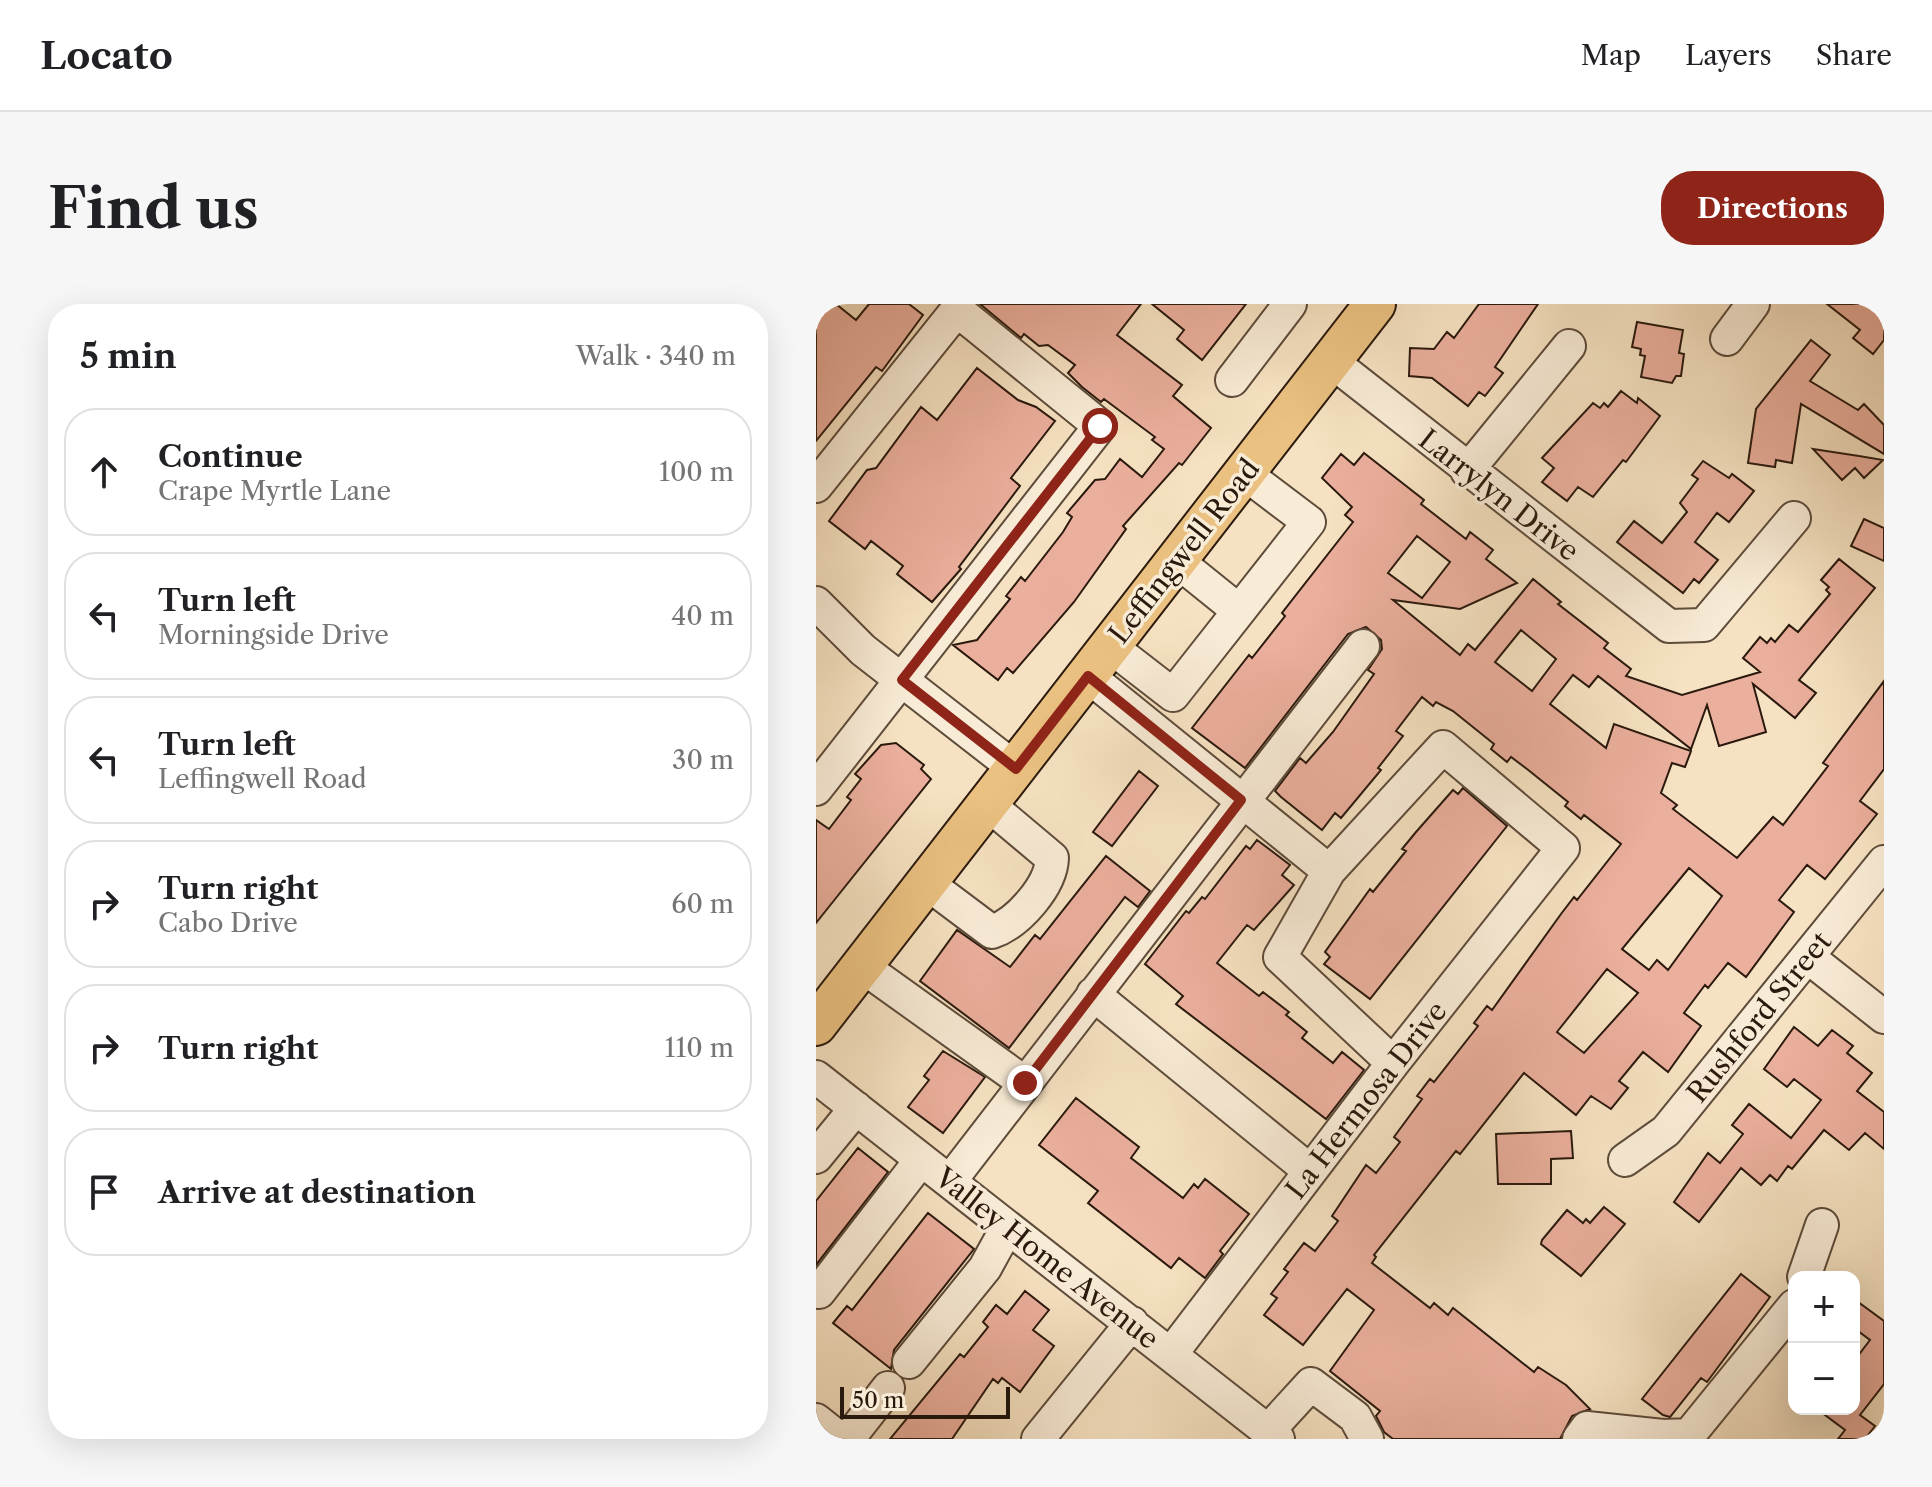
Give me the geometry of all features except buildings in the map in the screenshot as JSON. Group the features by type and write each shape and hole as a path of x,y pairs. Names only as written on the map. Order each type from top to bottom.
{"main road":[{"name":"Leffingwell Road","path":"816,1025 1375,304"}],"street":[{"path":"1232,380 1290,304"},
{"path":"1727,339 1753,304"},
{"path":"816,486 957,310 1100,426 816,789"},
{"path":"1467,471 1569,346"},
{"name":"Larrylyn Drive","path":"1331,361 1467,471 1669,626 1704,625 1794,518"},
{"path":"1150,726 1309,522 1244,473"},
{"path":"1177,561 1239,611"},
{"path":"816,603 863,650 1016,769"},
{"path":"950,1181 1241,800 1363,646"},
{"path":"1099,661 1173,695"},
{"path":"1099,661 1150,726 1329,871 1280,957 1393,1063"},
{"name":"La Hermosa Drive","path":"1171,1354 1393,1063 1563,848 1443,747 1329,871"},
{"path":"928,884 992,932 1009,926 1051,873 1052,858 989,805"},
{"name":"Rushford Street","path":"1625,1160 1666,1131 1884,862"},
{"path":"1808,957 1884,1017"},
{"path":"863,967 1025,1083"},
{"path":"1093,994 1299,1162"},
{"name":"Valley Home Avenue","path":"816,1077 1273,1435"},
{"path":"816,1157 856,1108"},
{"path":"819,1292 921,1160"},
{"path":"1806,1271 1822,1225"},
{"path":"909,1362 985,1268 1007,1228"},
{"path":"1579,1439 1587,1428 1662,1438 1689,1435 1788,1313"},
{"path":"1038,1439 1132,1323"},
{"path":"1273,1435 1311,1384 1355,1417 1367,1439"},
{"path":"848,1439 888,1388"},
{"path":"816,1420 840,1439"}],"route":[{"path":"1025,1083 1241,800 1088,676 1016,769 902,680 1100,426"}]}
